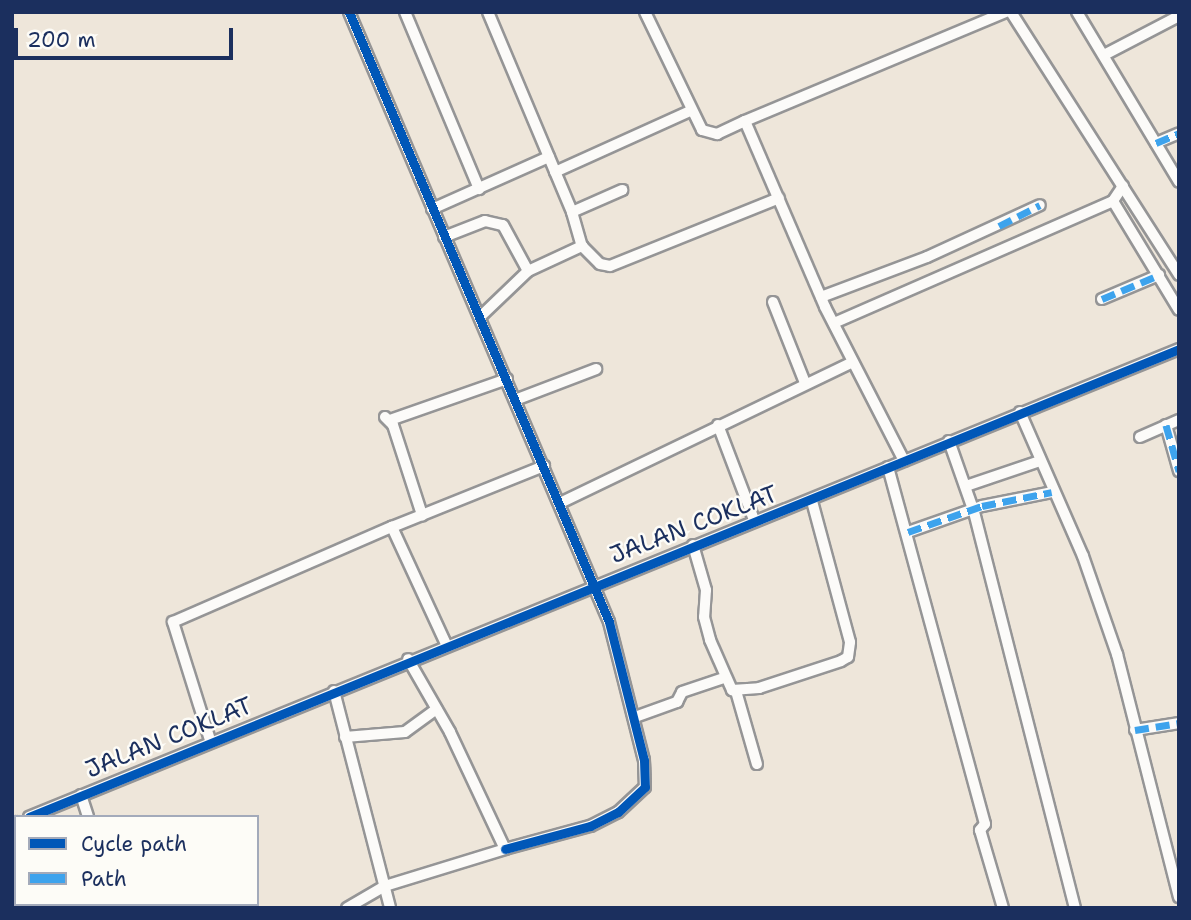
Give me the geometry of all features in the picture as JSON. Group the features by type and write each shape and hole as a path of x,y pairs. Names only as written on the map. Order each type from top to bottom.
{"street":[{"path":"347,908 385,886 608,818 642,792 646,773 635,717 610,622 349,12"},
{"path":"405,12 479,189"},
{"path":"488,12 572,212 582,246 600,264 610,266 779,198"},
{"path":"645,12 706,134 745,121 1008,12 1179,275"},
{"path":"1077,12 1179,182"},
{"path":"1104,55 1179,16"},
{"path":"555,172 692,110"},
{"path":"745,121 821,298 904,461"},
{"path":"1156,143 1179,133"},
{"path":"432,209 549,157"},
{"path":"834,323 1113,201 1123,186"},
{"path":"572,212 622,190"},
{"path":"1113,201 1179,310"},
{"path":"821,298 927,257 1040,205"},
{"path":"443,237 485,220 503,225 528,271"},
{"path":"480,317 528,271 582,246"},
{"path":"1102,299 1159,275"},
{"path":"773,302 805,383"},
{"name":"JALAN COKLAT","path":"34,815 408,659 754,520 812,501 949,441 1179,349"},
{"path":"559,503 853,362"},
{"path":"515,400 596,369"},
{"path":"422,514 387,418 507,379"},
{"path":"1020,412 1052,492 1092,577 1179,897"},
{"path":"1140,437 1179,420"},
{"path":"718,425 754,520"},
{"path":"1166,425 1179,471"},
{"path":"949,441 974,512 1075,908"},
{"path":"966,486 1040,461"},
{"path":"210,740 173,622 422,514 544,466"},
{"path":"888,467 911,531 1003,908"},
{"path":"911,531 1052,492"},
{"path":"736,691 827,666 849,653 839,596 812,501"},
{"path":"392,527 446,644"},
{"path":"693,545 706,590 705,622 724,678 736,691 757,764"},
{"path":"408,659 437,709 505,849"},
{"path":"635,717 677,702 682,692 724,678"},
{"path":"334,691 390,908"},
{"path":"345,737 405,732 437,709"},
{"path":"1135,730 1179,723"},
{"path":"81,795 87,815"}],"marked path":[{"path":"1156,143 1179,133"},
{"path":"999,226 1040,205"},
{"path":"1102,299 1159,275"},
{"path":"1166,425 1179,471"},
{"path":"908,532 982,506 1052,492"},
{"path":"1135,730 1179,723"}],"cycle path":[{"path":"349,12 609,622 644,760 645,787 618,812 590,826 505,849"},
{"path":"34,815 1179,349"}]}
